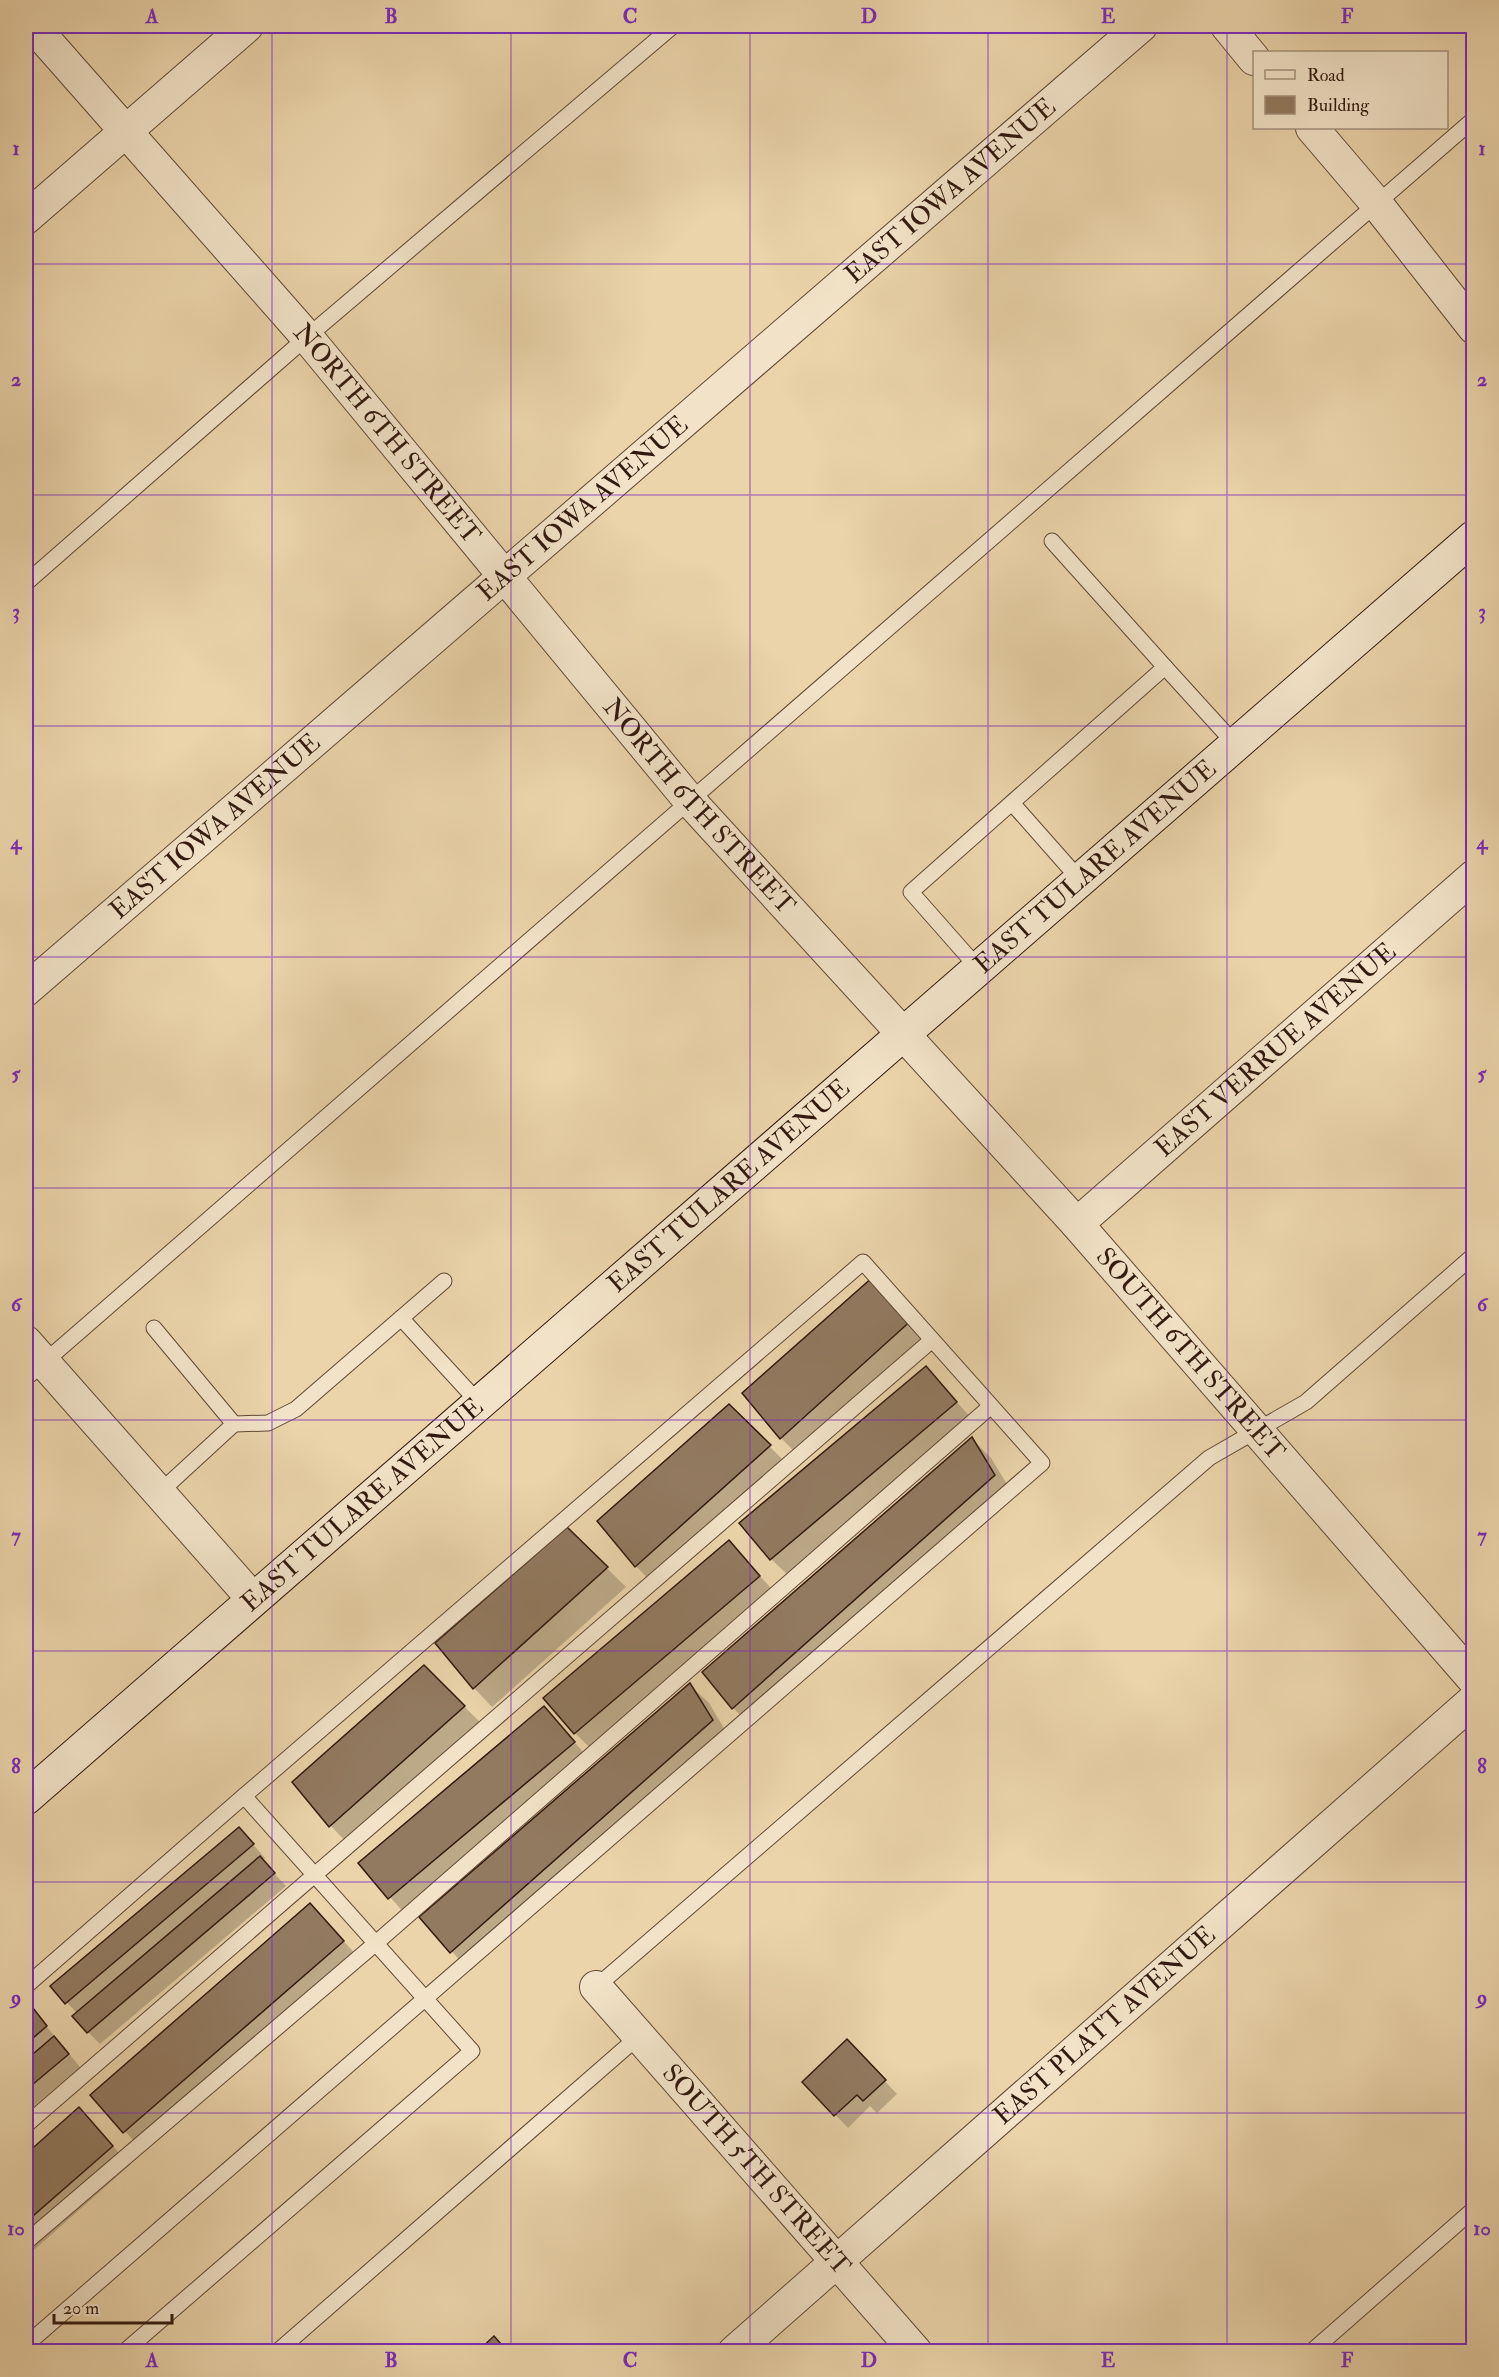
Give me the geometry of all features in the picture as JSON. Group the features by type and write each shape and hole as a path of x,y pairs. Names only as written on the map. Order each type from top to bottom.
{"main road":[{"name":"EAST TULARE AVENUE","path":"26,1798 1473,537"}],"street":[{"name":"NORTH 6TH STREET","path":"33,26 307,337 505,574 690,801 904,1033"},
{"path":"26,218 247,26"},
{"name":"EAST IOWA AVENUE","path":"26,990 1141,26"},
{"path":"1227,26 1253,58"},
{"path":"1313,129 1376,204 1473,328"},
{"name":"EAST VERRUE AVENUE","path":"1077,1224 1473,876"},
{"name":"SOUTH 6TH STREET","path":"904,1033 1077,1224 1473,1680"},
{"path":"32,1361 160,1492 254,1599"},
{"name":"EAST PLATT AVENUE","path":"734,2352 1473,1700"},
{"name":"SOUTH 5TH STREET","path":"596,1987 916,2352"}],"lane":[{"path":"26,584 307,337 673,26"},
{"path":"32,1361 690,801 1473,119"},
{"path":"1052,541 1235,744"},
{"path":"978,968 911,892 1165,667"},
{"path":"1012,803 1080,880"},
{"path":"596,1987 1209,1458 1306,1402 1473,1255"},
{"path":"26,1986 863,1262 1042,1463 26,2345"},
{"path":"160,1492 234,1424 268,1423 296,1409 444,1281"},
{"path":"401,1318 478,1403"},
{"path":"154,1328 234,1424"},
{"path":"26,2125 932,1340"},
{"path":"26,2242 376,1943 991,1406"},
{"path":"124,2352 472,2051 244,1796"},
{"path":"278,2352 639,2036"},
{"path":"1311,2352 1473,2210"}],"building":[{"path":"874,1276 915,1317 780,1439 742,1393"},
{"path":"926,1366 957,1402 770,1560 739,1523"},
{"path":"729,1404 771,1445 635,1567 597,1521"},
{"path":"972,1437 995,1475 732,1709 702,1672"},
{"path":"567,1527 608,1567 473,1689 435,1643"},
{"path":"729,1540 760,1576 574,1734 543,1698"},
{"path":"424,1665 465,1706 329,1827 292,1782"},
{"path":"690,1683 713,1720 450,1953 419,1917"},
{"path":"544,1706 575,1742 388,1899 358,1863"},
{"path":"239,1827 254,1844 65,2004 50,1986"},
{"path":"260,1856 275,1873 87,2033 72,2016"},
{"path":"310,1903 344,1941 123,2133 90,2095"},
{"path":"33,2008 47,2026 26,2044 26,2014"},
{"path":"54,2036 69,2054 26,2090 26,2060"},
{"path":"847,2039 886,2080 863,2101 857,2095 834,2116 802,2082"},
{"path":"79,2107 113,2146 26,2222 26,2154"},
{"path":"494,2336 508,2352 477,2352"}]}
